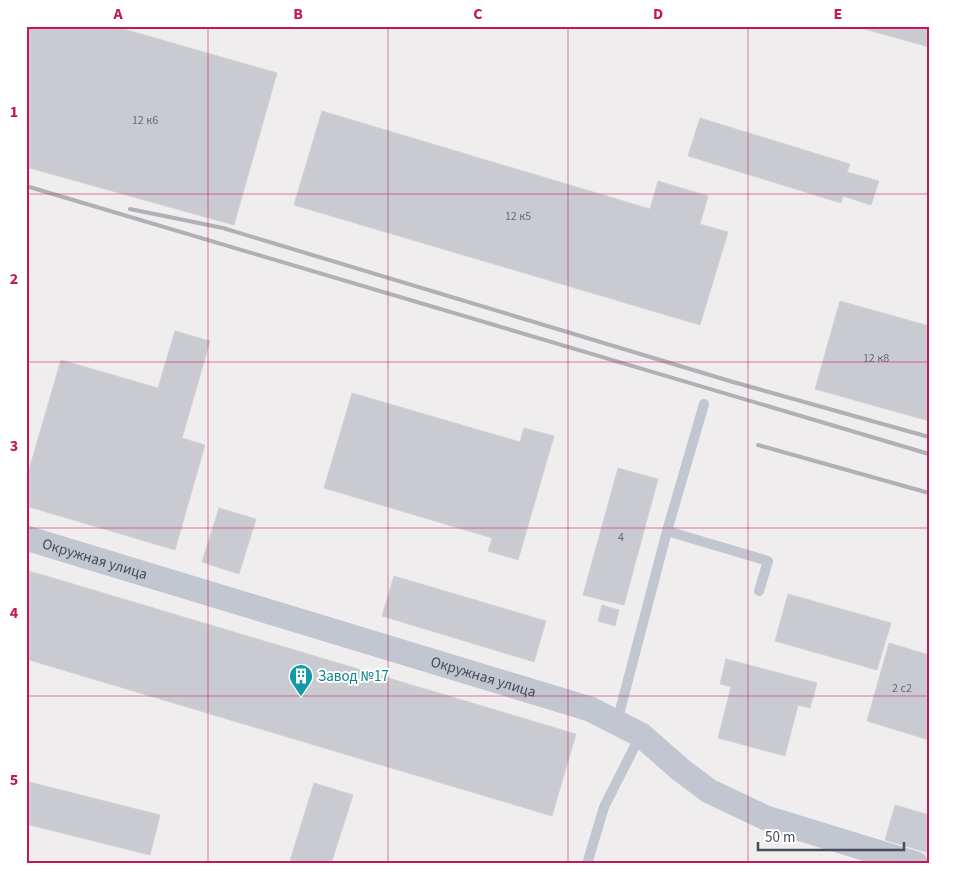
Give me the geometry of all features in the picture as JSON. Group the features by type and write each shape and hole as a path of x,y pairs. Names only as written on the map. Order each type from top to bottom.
{"street":[{"name":"Окружная улица","path":"26,538 590,709 641,735 681,770 709,791 766,818 916,864"}],"lane":[{"path":"617,722 667,531 704,404"},
{"path":"667,531 768,561 759,591"},
{"path":"587,864 604,807 641,735"}],"building":[{"path":"26,26 113,26 277,73 234,225 26,167"},
{"path":"854,26 929,26 929,47"},
{"path":"322,111 650,209 658,181 708,196 700,224 728,232 700,325 294,205"},
{"path":"700,118 850,164 847,172 879,181 871,205 843,196 841,203 688,156"},
{"path":"840,301 929,326 929,421 815,389"},
{"path":"175,331 210,341 182,438 205,445 175,550 26,506 26,480 61,360 158,388"},
{"path":"352,393 520,442 524,428 554,436 518,560 488,551 492,538 324,488"},
{"path":"618,468 658,479 624,605 583,595"},
{"path":"219,508 256,519 239,574 202,562"},
{"name":"Завод №17","path":"26,570 576,734 552,816 26,659"},
{"path":"394,576 546,621 534,662 382,616"},
{"path":"788,594 891,623 877,670 775,641"},
{"path":"602,605 619,610 615,626 598,621"},
{"path":"889,643 929,655 929,740 867,721"},
{"path":"726,659 817,683 810,708 798,705 785,756 718,738 731,687 720,684"},
{"path":"29,782 160,815 150,855 26,824 26,793"},
{"path":"314,783 353,795 331,864 289,864"},
{"path":"895,805 929,815 929,853 885,840"}],"railway":[{"path":"26,186 929,454"},
{"path":"130,209 223,228 733,382 929,437"},
{"path":"758,445 929,493"}],"place":[{"name":"Завод №17","path":"301,697"}]}
